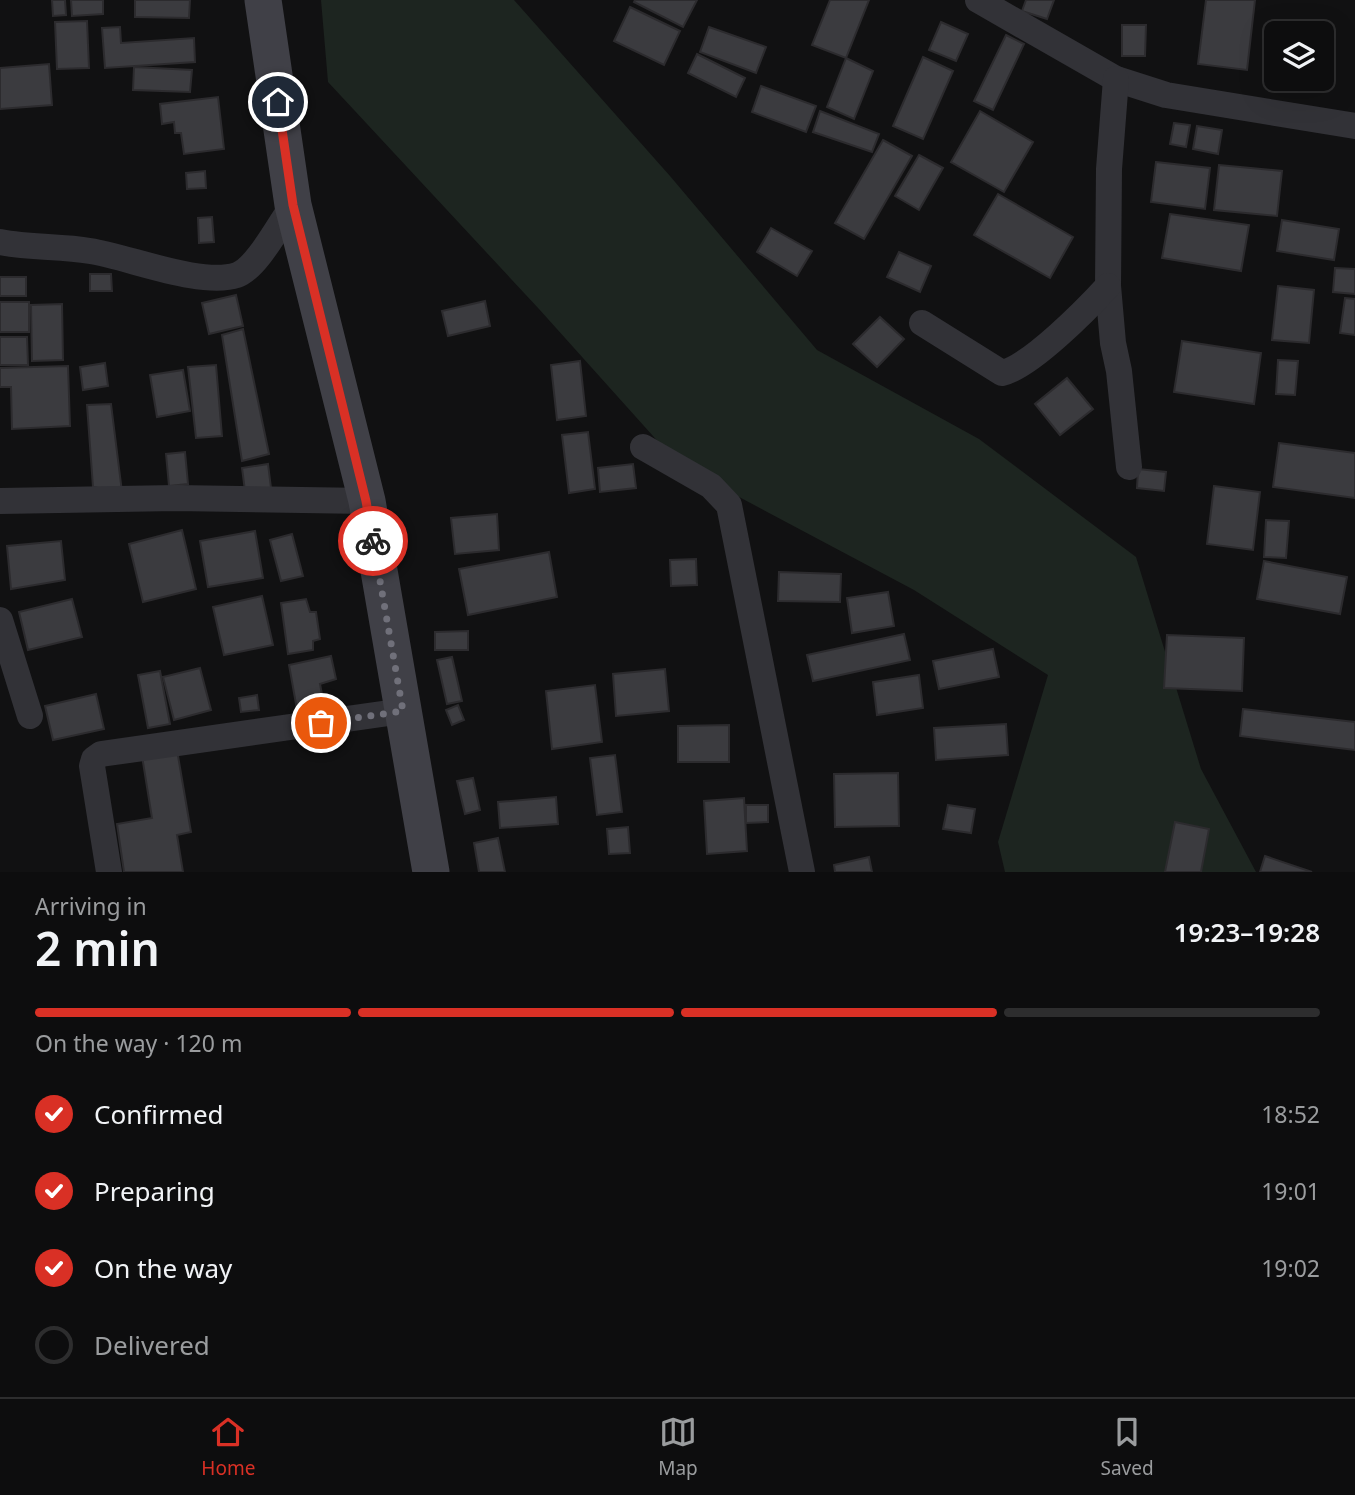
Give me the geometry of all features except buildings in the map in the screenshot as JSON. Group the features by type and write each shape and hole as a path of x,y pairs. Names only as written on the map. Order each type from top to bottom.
{"street":[{"path":"263,0 293,205 366,501 431,872"},
{"path":"978,0 1116,79 1166,95 1355,126"},
{"path":"1116,79 1109,169 1108,286 1129,467"},
{"path":"0,242 93,251 195,276 219,278 238,275 250,266 293,205"},
{"path":"922,323 1002,373 1014,371 1081,315 1108,286"},
{"path":"643,447 712,486 729,505 802,872"},
{"path":"0,502 176,498 366,501"},
{"path":"0,620 30,716"},
{"path":"109,872 92,766 94,759 101,754 403,711"}],"shaded area":[{"path":"321,0 514,0 670,176 817,350 979,439 1136,557 1201,769 1256,872 1005,872 998,842 1048,675 914,590 679,465 539,309 328,82"}],"way so far":[{"path":"321,723 403,711 373,541"}],"route":[{"path":"278,102 293,205 366,501 373,541"}]}
